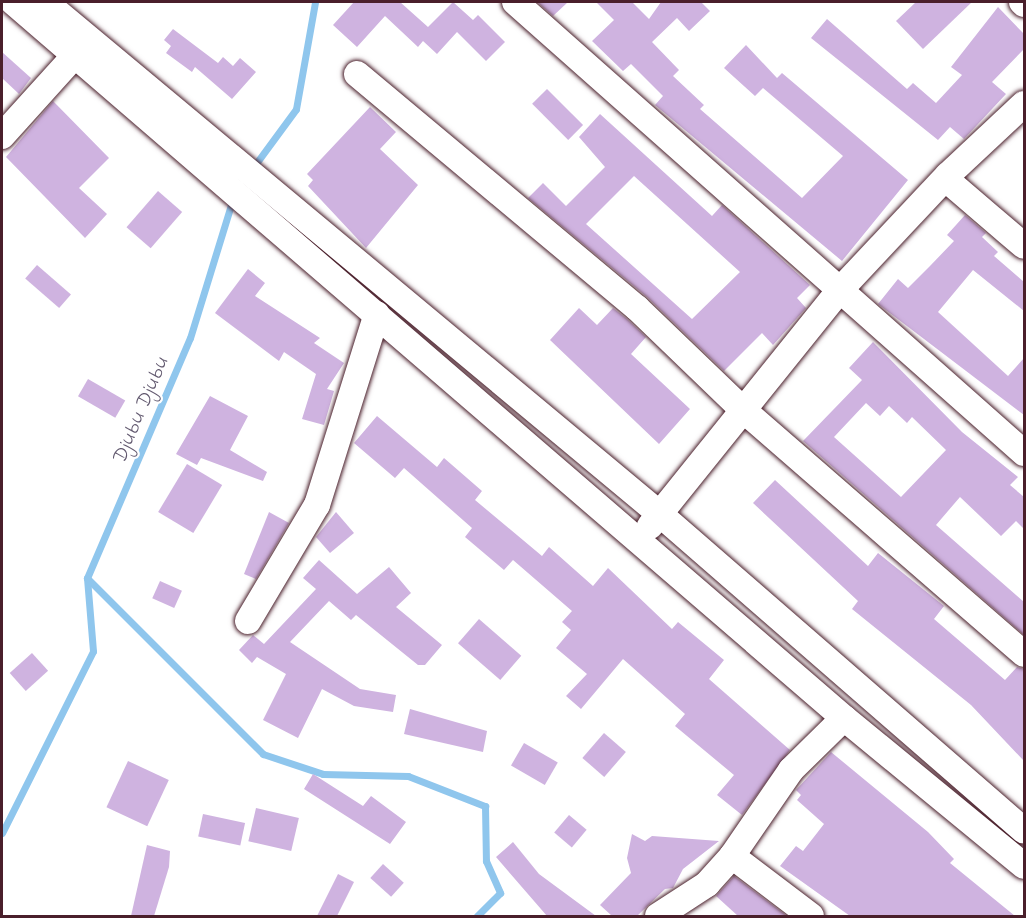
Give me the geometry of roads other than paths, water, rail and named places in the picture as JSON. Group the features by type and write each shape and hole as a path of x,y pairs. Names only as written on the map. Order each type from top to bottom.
{"street":[{"path":"13,2 844,718 1024,866"},
{"path":"45,2 230,151 660,515 1024,831"},
{"path":"515,2 1024,453"},
{"path":"2,136 76,54"},
{"path":"357,74 637,308 741,408 1024,654"},
{"path":"637,538 660,515 741,408 839,291 1024,104"},
{"path":"947,180 1024,246"},
{"path":"248,621 317,505 376,314"},
{"path":"658,916 706,884 732,856 790,770 844,718"},
{"path":"732,856 811,916"}],"waterway":[{"name":"Djubu Djubu","path":"252,169 296,109 315,2"},
{"name":"Djubu Djubu","path":"2,833 93,651 87,578 190,338 233,198"},
{"path":"87,578 263,754 323,774 408,776 485,806 486,861 500,893 477,916"}]}
